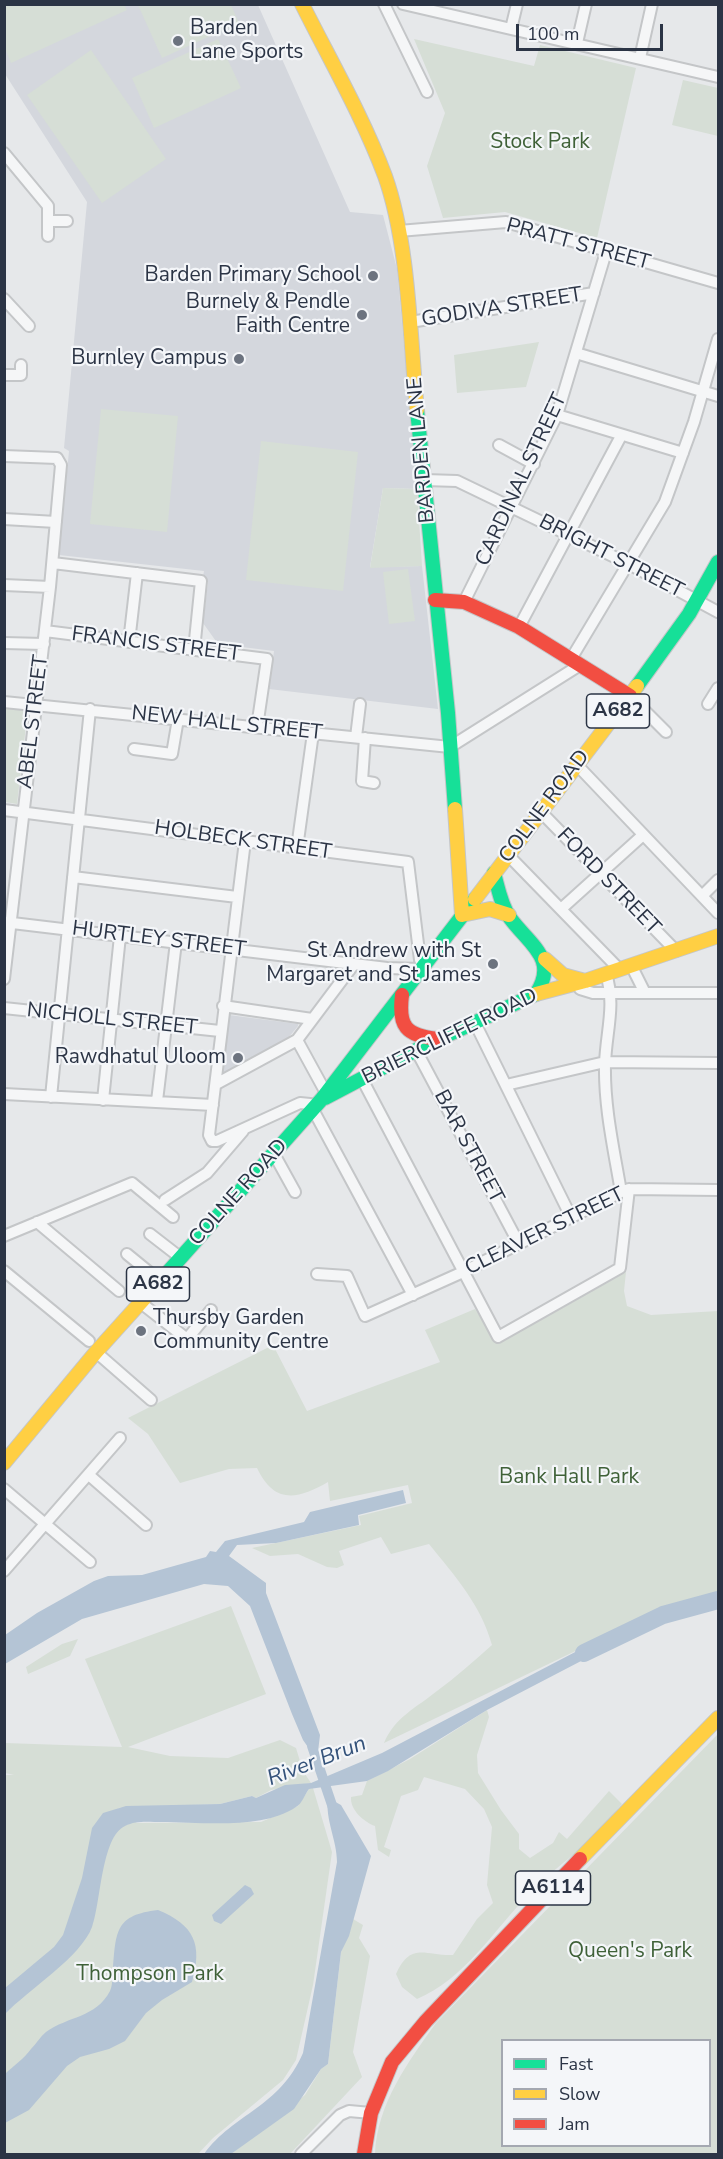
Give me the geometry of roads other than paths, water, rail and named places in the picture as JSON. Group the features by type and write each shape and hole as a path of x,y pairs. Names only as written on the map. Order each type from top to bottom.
{"main road":[{"name":"BARDEN LANE","path":"302,4 361,122 385,177 399,231 410,322 450,747 462,915"},
{"name":"COLNE ROAD","path":"4,1462 93,1347 141,1303 320,1100 630,696 697,601 718,562"},
{"path":"435,600 464,602 519,627 630,696"},
{"path":"494,873 509,915 545,959 563,975 581,982"},
{"path":"462,915 489,909 509,915"},
{"name":"BRIERCLIFFE ROAD","path":"320,1100 474,1021 536,994 581,982 718,936"},
{"path":"536,994 545,978 545,959"},
{"path":"402,994 399,1012 406,1030 417,1037 438,1039"},
{"name":"A6114","path":"364,2154 371,2113 393,2062 426,2021 669,1765 718,1718"}],"street":[{"path":"384,4 427,92"},
{"path":"402,4 429,8 718,77"},
{"path":"512,28 517,4"},
{"path":"576,43 586,4"},
{"path":"640,58 652,4"},
{"path":"4,153 48,206 48,236"},
{"path":"49,221 67,221"},
{"name":"PRATT STREET","path":"399,231 506,222 718,283"},
{"name":"CARDINAL STREET","path":"464,602 557,416 606,252"},
{"name":"GODIVA STREET","path":"410,322 594,293"},
{"path":"4,299 29,326"},
{"path":"450,747 575,662 665,502 704,392 718,339"},
{"path":"576,353 718,396"},
{"path":"4,375 21,375 21,365"},
{"path":"557,416 683,453"},
{"path":"519,627 621,436"},
{"path":"499,445 534,464"},
{"name":"ABEL STREET","path":"4,456 57,458 61,465 53,563 8,922 4,979"},
{"name":"BRIGHT STREET","path":"425,480 457,481 629,564 718,612"},
{"path":"4,519 56,522"},
{"path":"53,563 201,581 194,650"},
{"path":"129,642 137,573"},
{"path":"4,585 50,587"},
{"name":"FRANCIS STREET","path":"45,632 267,658 257,727"},
{"path":"4,643 44,644"},
{"path":"708,704 718,688"},
{"path":"630,696 666,732"},
{"name":"NEW HALL STREET","path":"4,702 450,747"},
{"path":"360,704 361,738 358,781 374,783"},
{"path":"51,1097 90,709"},
{"path":"134,749 172,754 178,719"},
{"path":"297,848 313,733"},
{"path":"576,765 718,913"},
{"name":"HOLBECK STREET","path":"4,810 408,862 419,952 423,967"},
{"name":"FORD STREET","path":"541,812 676,951"},
{"path":"561,909 643,835"},
{"path":"245,841 223,1006 209,1136 212,1141 217,1141 300,1103 320,1100"},
{"path":"508,855 645,993"},
{"path":"73,877 237,897"},
{"path":"702,896 718,880"},
{"name":"HURTLEY STREET","path":"8,922 354,964 423,967"},
{"path":"103,1100 120,936"},
{"path":"157,1101 176,942"},
{"path":"216,1084 297,1040 354,964"},
{"path":"362,1079 498,1337 620,1268 625,1191 606,1100 605,1062 612,993 619,969"},
{"path":"581,982 580,989 593,993 718,993"},
{"path":"223,1006 312,1019"},
{"name":"NICHOLL STREET","path":"4,1008 220,1031"},
{"path":"474,1021 571,1217"},
{"path":"297,1040 320,1100 413,1295"},
{"name":"BAR STREET","path":"416,1050 519,1244"},
{"path":"506,1085 605,1062 718,1063"},
{"path":"4,1094 213,1105"},
{"path":"165,1200 207,1173 245,1129"},
{"path":"274,1154 295,1192"},
{"path":"4,1236 132,1183 173,1217"},
{"name":"CLEAVER STREET","path":"318,1274 347,1276 365,1316 463,1272 625,1191 718,1190"},
{"path":"37,1222 119,1291"},
{"path":"150,1234 181,1258"},
{"path":"127,1254 160,1281"},
{"path":"4,1271 151,1400"},
{"path":"141,1303 187,1339 211,1310"},
{"path":"4,1571 90,1476 120,1438"},
{"path":"90,1476 146,1525"},
{"path":"4,1489 90,1562"},
{"path":"301,2154 340,2115 349,2111 371,2113"}],"water":[{"path":"403,1490 406,1503 358,1515 359,1525 276,1543 237,1545 229,1556 266,1583 266,1593 320,1735 317,1760 303,1740 250,1606 228,1586 204,1584 82,1619 5,1664 5,1635 37,1613 94,1581 108,1576 142,1575 206,1557 210,1551 216,1552 225,1541 304,1522 310,1512"},
{"path":"602,1638 608,1647 487,1710 388,1771 367,1781 309,1789 298,1806 266,1819 231,1823 143,1822 125,1826 117,1833 106,1856 95,1916 86,1938 66,1961 5,2014 5,1988 54,1947 63,1935 82,1878 92,1828 103,1813 126,1806 220,1804 252,1796 256,1798 285,1785 311,1783 382,1753"},
{"path":"328,1798 341,1805 371,1856 349,1936 341,1952 328,2064 321,2069 294,2109 231,2154 204,2154 216,2140 282,2086 303,2053 337,1862 328,1814"},
{"path":"245,1885 251,1888 254,1894 221,1924 214,1921 212,1915"},
{"path":"158,1910 180,1922 193,1937 196,1957 192,1982 162,2000 146,2013 125,2041 109,2049 80,2057 67,2066 29,2110 5,2123 5,2074 46,2032 89,2012 104,2000 112,1986 115,1944 121,1927 134,1916"}],"waterway":[{"name":"River Brun","path":"584,1653 663,1615 718,1600"},
{"name":"River Brun","path":"312,1746 334,1811"}],"place":[{"name":"Barden Lane Sports","path":"178,41"},
{"name":"Barden Primary School","path":"373,276"},
{"name":"Burnely & Pendle Faith Centre","path":"362,315"},
{"name":"Burnley Campus","path":"239,359"},
{"name":"St Andrew with St Margaret and St James","path":"493,964"},
{"name":"Rawdhatul Uloom","path":"238,1058"},
{"name":"Thursby Garden Community Centre","path":"141,1331"}],"park label":[{"name":"Stock Park","path":"540,143"},
{"name":"Bank Hall Park","path":"569,1478"},
{"name":"Queen's Park","path":"630,1952"},
{"name":"Thompson Park","path":"150,1975"}]}
